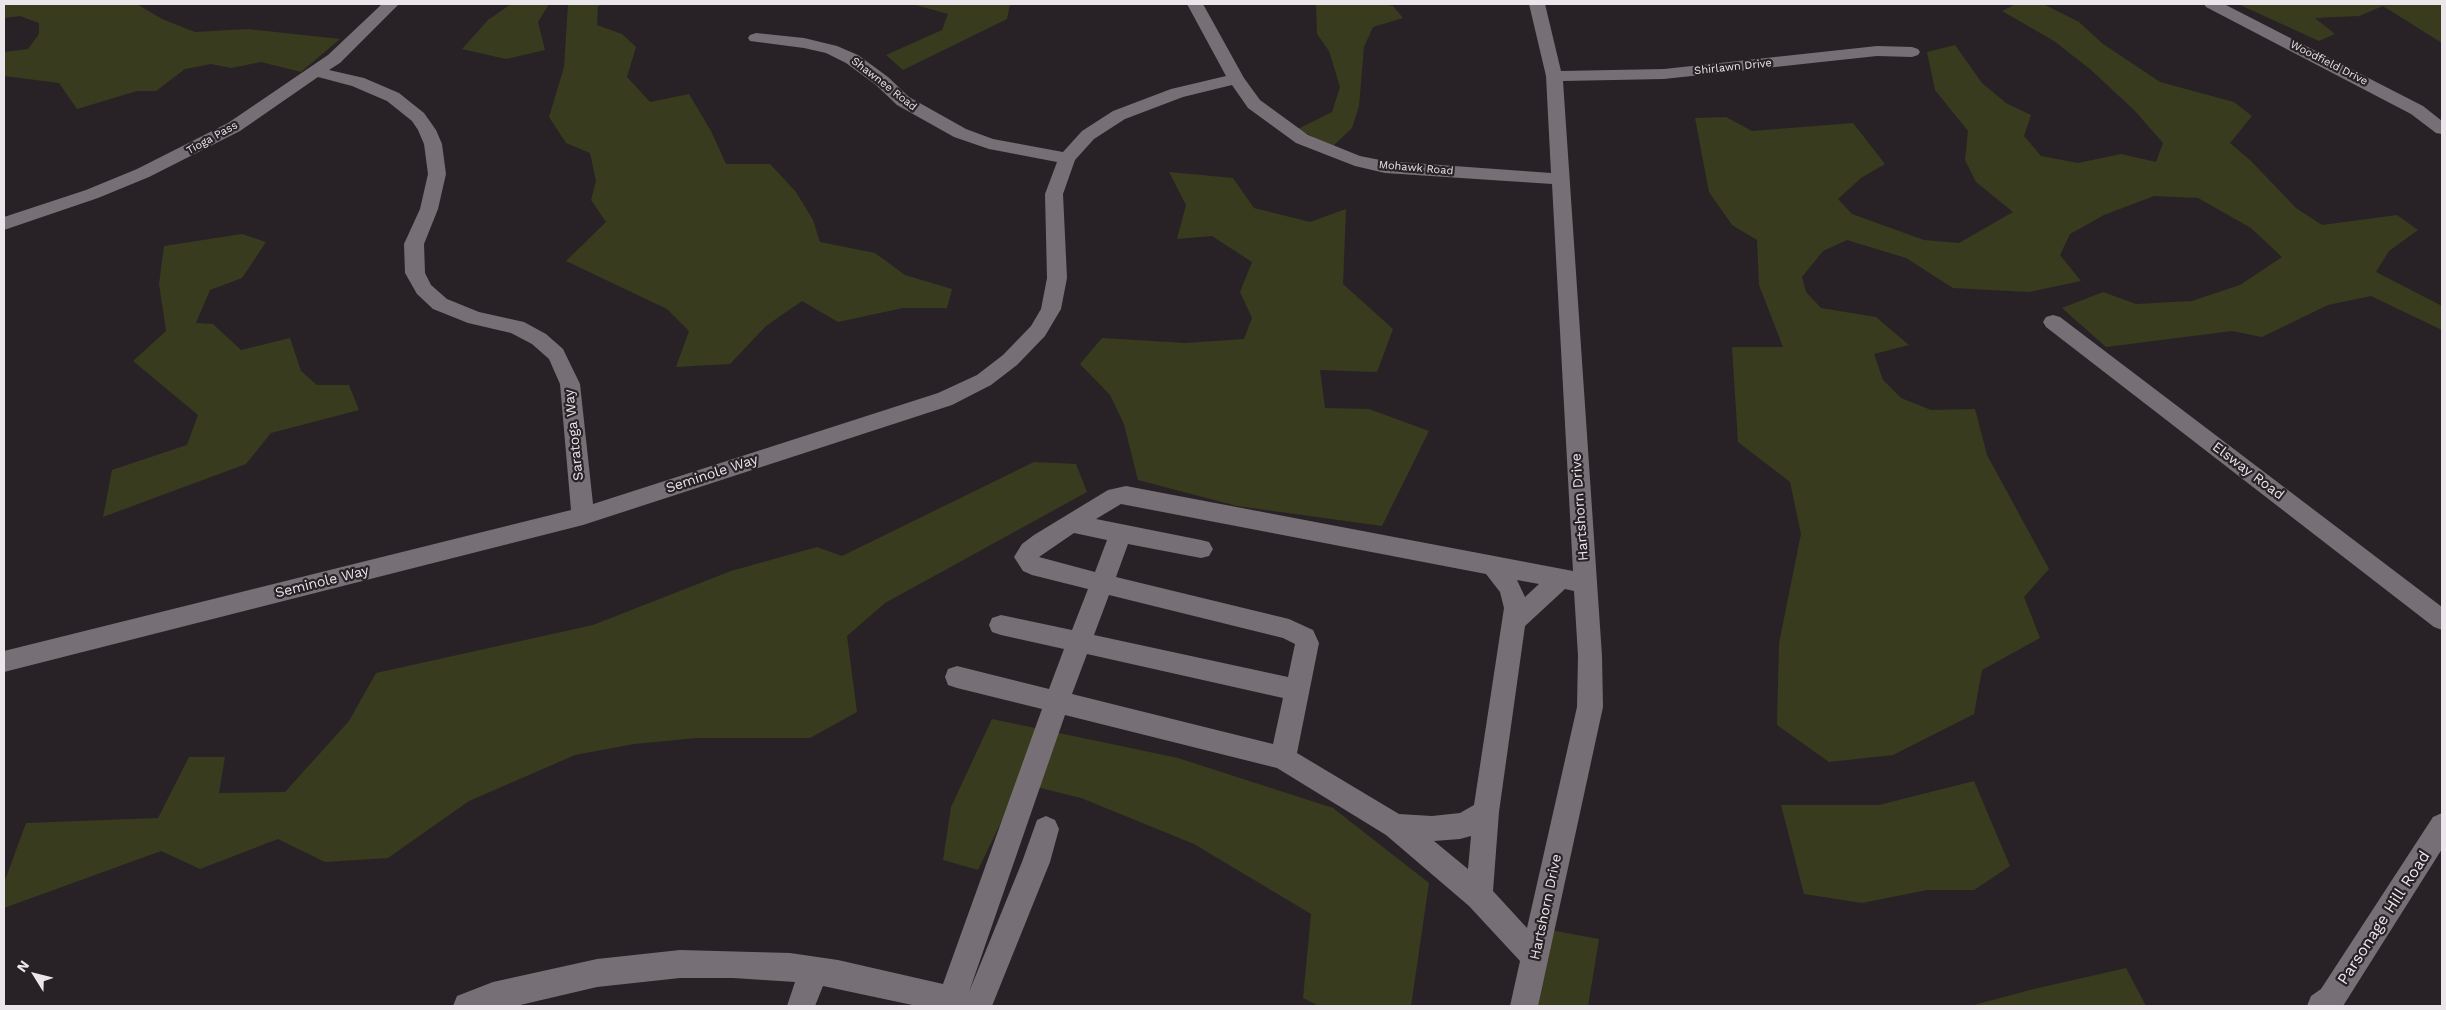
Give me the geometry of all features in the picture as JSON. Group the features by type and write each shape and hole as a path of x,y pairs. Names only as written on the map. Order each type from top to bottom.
{"street":[{"name":"Tioga Pass","path":"4,224 92,194 190,150 242,122 334,59 391,4"},
{"name":"Mohawk Road","path":"1195,4 1236,79 1254,104 1302,139 1355,160 1385,167 1559,179"},
{"name":"Hartshorn Drive","path":"1524,1006 1590,707 1590,656 1554,76 1537,4"},
{"name":"Woodfield Drive","path":"2212,4 2410,106 2442,129"},
{"name":"Shawnee Road","path":"756,38 804,43 852,58 882,81 903,101 928,118 960,133 989,144 1067,158"},
{"name":"Shirlawn Drive","path":"1554,76 1664,74 1877,51 1912,52"},
{"name":"Saratoga Way","path":"316,72 352,80 376,88 406,106 427,130 433,144 437,174 429,209 414,244 415,272 424,289 440,304 475,318 516,327 539,339 556,354 570,384 583,516"},
{"name":"Seminole Way","path":"4,662 583,516 945,399 984,380 1010,360 1038,331 1051,310 1058,278 1054,194 1067,158 1088,135 1118,115 1177,93 1236,79"},
{"path":"2410,106 2442,119"},
{"name":"Elsway Road","path":"2053,322 2442,620"},
{"path":"1283,758 1307,643 1304,637 1297,632 1040,568 1031,564 1026,557 1030,551 1104,502 1116,496 1126,495 1585,583"},
{"path":"1073,524 1201,549"},
{"path":"966,1005 1056,701 1121,533"},
{"path":"1479,896 1486,812 1516,608 1514,596 1494,565"},
{"path":"1515,621 1561,578"},
{"path":"1001,625 1297,690"},
{"path":"957,677 1283,758 1395,826 1479,896 1535,957"},
{"path":"1395,826 1432,829 1460,826 1472,823 1486,812"},
{"name":"Parsonage Hill Road","path":"2321,1006 2331,999 2442,826"},
{"path":"966,1005 1036,862 1046,829"},
{"path":"467,1006 493,997 570,978 680,964 733,964 814,971 848,976 966,1005"},
{"path":"801,1006 814,971"}],"green space":[{"path":"4,4 137,4 162,19 195,32 248,29 340,39 301,72 261,62 231,68 211,64 185,69 156,91 137,91 77,109 59,83 4,76 4,52 28,49 39,34 39,23 20,16 4,18"},
{"path":"511,4 549,4 538,22 545,50 506,59 462,49 488,20"},
{"path":"568,4 607,4 598,6 597,25 622,34 636,47 627,77 650,102 689,94 711,131 726,164 770,164 796,192 813,220 820,242 875,253 905,275 952,289 947,308 903,308 838,322 802,301 766,326 730,364 676,367 689,331 667,309 566,261 606,222 591,200 596,181 590,153 566,143 549,117 564,67"},
{"path":"912,4 1010,4 1007,19 903,70 886,55 942,30 948,14"},
{"path":"1316,4 1383,4 1393,6 1403,18 1373,27 1364,47 1359,106 1352,128 1332,147 1298,129 1332,112 1340,87 1329,51 1317,34"},
{"path":"2016,4 2043,4 2079,22 2103,44 2160,82 2234,102 2252,116 2230,143 2251,161 2296,208 2322,225 2397,215 2418,230 2389,251 2376,272 2442,306 2442,330 2371,296 2328,305 2262,337 2232,331 2106,347 2062,308 2103,292 2136,304 2192,301 2240,285 2282,257 2251,228 2198,198 2154,196 2104,215 2070,234 2060,255 2081,281 2029,292 1953,288 1906,258 1847,240 1823,251 1802,277 1806,292 1821,308 1876,317 1909,345 1874,354 1883,380 1901,398 1931,410 1975,409 1987,455 2049,569 2024,597 2040,638 1982,670 1974,714 1893,755 1829,762 1777,725 1779,643 1801,534 1790,482 1738,442 1732,347 1783,347 1759,285 1757,240 1732,225 1709,192 1695,118 1726,117 1752,131 1853,123 1885,164 1861,178 1838,199 1852,214 1924,240 1959,243 2013,212 1976,182 1965,160 1968,131 1935,90 1927,52 1955,45 1982,83 2006,103 2031,115 2024,136 2041,156 2078,163 2121,154 2156,162 2163,143 2135,111 2090,69 2054,41 2002,11"},
{"path":"2238,4 2442,4 2442,43 2383,6 2359,16 2315,18 2335,34 2319,41"},
{"path":"1169,172 1233,178 1254,208 1310,222 1346,209 1343,284 1393,329 1377,372 1320,370 1325,408 1369,409 1429,431 1382,526 1237,506 1138,480 1124,424 1110,395 1080,364 1102,338 1185,343 1244,339 1252,318 1240,292 1252,262 1212,236 1177,239 1186,205"},
{"path":"242,234 266,242 242,278 210,290 196,323 213,324 241,350 290,338 301,371 317,385 349,385 359,410 271,433 246,464 103,517 112,470 187,445 198,415 133,361 166,331 159,284 164,246"},
{"path":"1034,462 1076,464 1087,492 885,603 847,636 857,712 810,738 696,738 634,744 575,755 469,801 388,858 325,862 278,839 200,869 161,851 4,908 4,883 26,823 158,818 189,757 225,757 219,793 285,792 349,721 376,673 593,625 731,571 817,547 842,556"},
{"path":"992,719 1178,758 1333,808 1429,883 1411,1006 1319,1006 1303,998 1311,914 1194,844 1081,798 1020,783 978,870 943,860 951,807"},
{"path":"1974,781 2010,866 1974,890 1927,890 1862,903 1804,894 1781,805 1879,805"},
{"path":"1550,930 1599,939 1588,1006 1536,1006"},
{"path":"2126,968 2146,1006 1970,1006 2034,989"}]}
